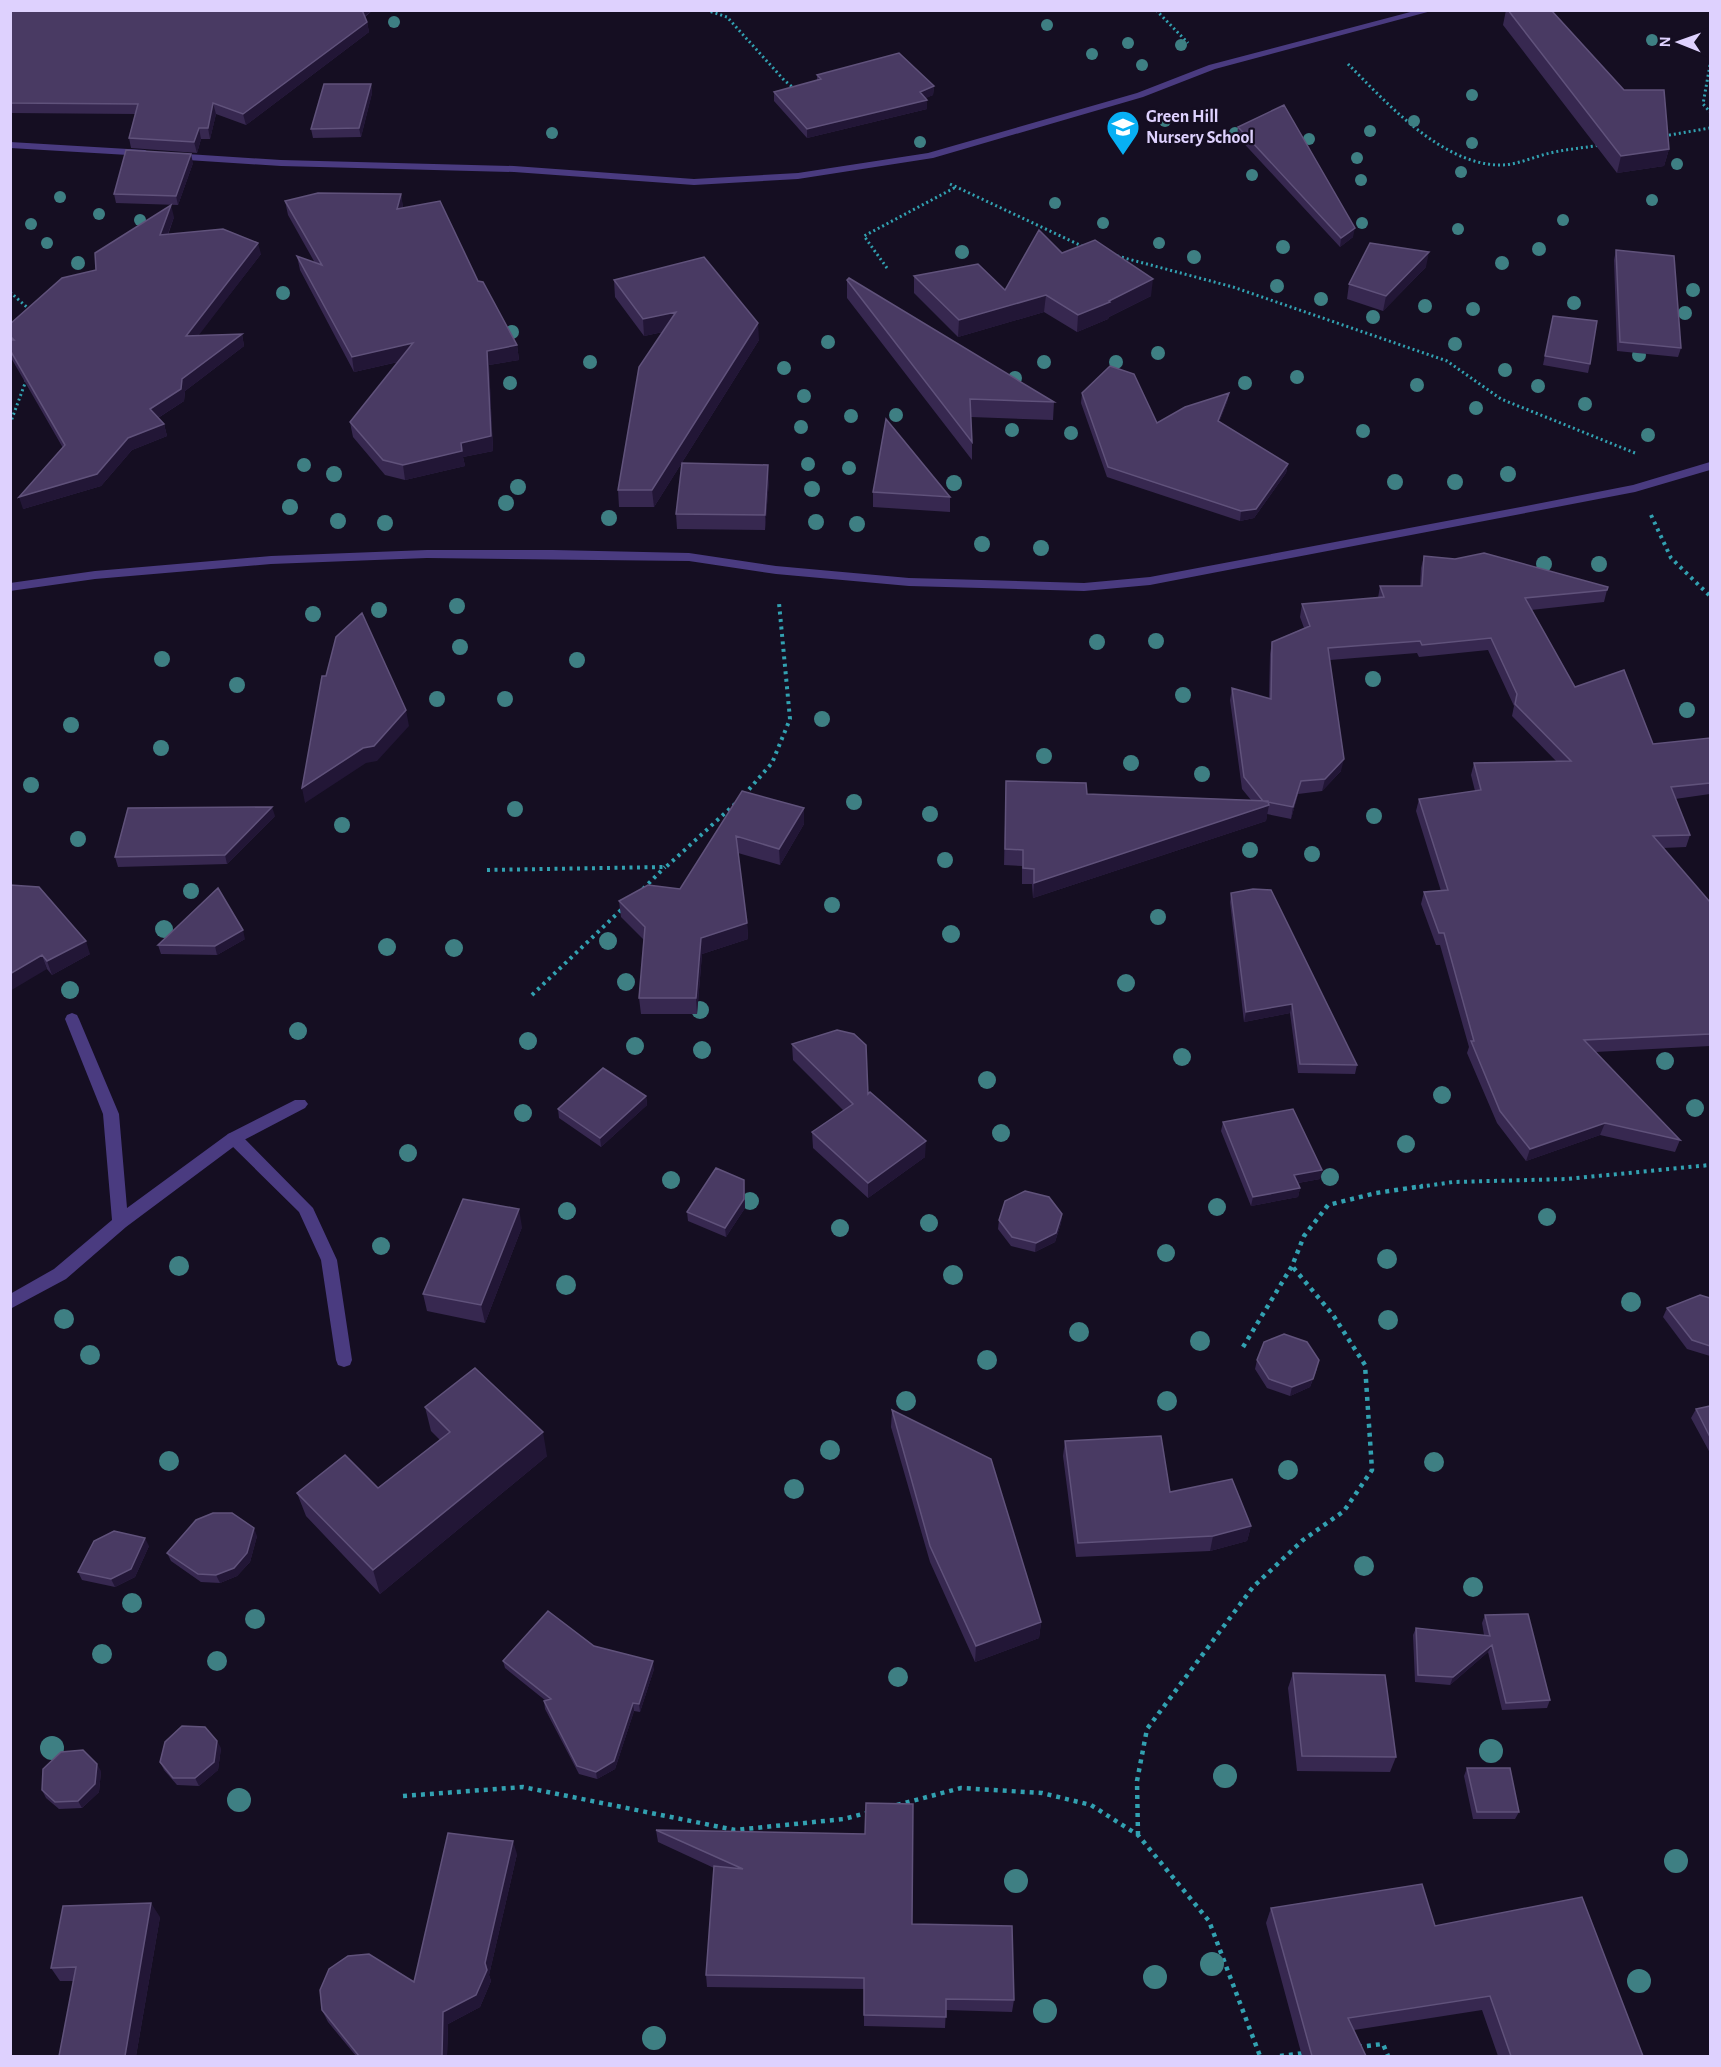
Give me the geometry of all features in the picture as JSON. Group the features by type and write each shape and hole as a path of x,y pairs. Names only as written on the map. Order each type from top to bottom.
{"street":[{"path":"10,145 281,163 513,170 694,182 798,176 929,156 1140,95 1212,67 1431,10"},
{"path":"10,587 96,575 271,560 427,554 689,557 776,570 909,582 1095,586 1150,581 1635,488 1710,466"},
{"path":"72,1019 111,1114 120,1222"},
{"path":"10,1302 60,1274 120,1222 234,1138 300,1104"},
{"path":"234,1138 305,1208 329,1260 344,1360"}],"path":[{"path":"706,10 727,17 784,80 802,94"},
{"path":"1156,10 1212,67"},
{"path":"1324,39 1413,127 1454,152 1476,162 1495,166 1521,163 1549,153 1608,144"},
{"path":"1710,64 1703,104 1710,112"},
{"path":"1663,136 1710,128"},
{"path":"895,162 956,187 1083,247 1095,250"},
{"path":"887,268 864,236 956,187"},
{"path":"1106,253 1233,287 1447,361 1501,399 1636,454 1635,488 1654,521 1671,558 1710,596"},
{"path":"10,292 33,312"},
{"path":"10,424 31,368"},
{"path":"641,891 740,800 771,763 790,719 776,570"},
{"path":"487,870 666,867"},
{"path":"532,995 624,907"},
{"path":"1244,1347 1292,1266 1304,1236 1328,1205 1376,1193 1453,1182 1567,1179 1710,1166"},
{"path":"1138,1835 1137,1781 1147,1729 1253,1587 1303,1540 1344,1511 1372,1470 1365,1365 1333,1316 1292,1266"},
{"path":"403,1796 523,1787 735,1830 844,1819 876,1810"},
{"path":"887,1808 961,1788 1042,1794 1091,1805 1138,1835 1209,1921 1260,2056"},
{"path":"1348,2049 1383,2044 1388,2056"},
{"path":"1280,2056 1314,2052"}],"building":[{"path":"10,10 362,10 367,22 243,114 213,103 208,128 199,128 194,142 129,138 138,104 10,103"},
{"path":"1508,10 1551,10 1624,90 1664,90 1669,149 1621,156"},
{"path":"899,53 934,86 920,92 927,100 807,129 774,92 821,79 817,75"},
{"path":"324,84 371,84 359,128 311,129"},
{"path":"1284,105 1355,228 1341,238 1238,127"},
{"path":"126,150 191,154 176,196 114,194"},
{"path":"318,193 401,194 397,209 440,201 478,281 483,282 517,345 487,351 491,436 461,443 462,451 403,465 383,460 350,422 413,343 352,357 297,256 322,265 285,201"},
{"path":"171,205 160,235 223,229 258,243 186,336 242,334 182,379 181,389 150,409 164,424 128,438 97,474 19,497 65,445 10,350 10,340 14,340 10,336 10,324 62,278 96,270 95,253"},
{"path":"1039,230 1062,253 1095,240 1153,279 1110,302 1078,315 1046,295 959,320 914,276 978,264 1005,290"},
{"path":"1370,243 1429,252 1386,296 1349,284"},
{"path":"1616,250 1674,256 1681,348 1620,342"},
{"path":"704,257 758,323 652,490 618,490 639,367 676,312 643,319 614,280"},
{"path":"849,278 1054,402 970,399 972,442 847,280"},
{"path":"1553,316 1597,321 1590,364 1545,356"},
{"path":"1110,366 1134,374 1157,423 1185,407 1229,393 1218,421 1288,464 1256,509 1241,511 1108,467 1082,393"},
{"path":"886,419 950,497 873,492"},
{"path":"682,463 768,465 765,515 676,514"},
{"path":"1484,553 1608,587 1607,590 1525,598 1575,687 1624,670 1653,744 1710,738 1710,783 1671,787 1690,835 1653,836 1710,902 1710,1034 1584,1040 1680,1140 1605,1123 1530,1149 1500,1111 1471,1041 1474,1041 1444,933 1439,933 1424,892 1448,890 1419,799 1481,790 1474,763 1571,761 1515,704 1517,694 1491,638 1422,645 1420,641 1328,648 1344,759 1325,779 1301,781 1293,807 1263,801 1244,777 1232,688 1271,699 1272,642 1310,626 1302,604 1384,597 1380,586 1422,586 1424,556 1455,559"},
{"path":"362,613 406,710 374,746 363,748 302,788 322,676 326,676 336,637"},
{"path":"1006,781 1086,783 1087,794 1268,801 1269,805 1034,883 1034,869 1023,868 1023,850 1005,849"},
{"path":"742,791 804,808 779,849 736,836 747,923 701,938 696,998 639,998 645,927 619,901 648,885 680,889"},
{"path":"272,807 225,855 115,857 128,808"},
{"path":"10,885 39,887 86,941 47,961 42,955 10,974"},
{"path":"218,888 243,930 215,946 158,945"},
{"path":"1253,889 1271,890 1357,1065 1300,1064 1292,1004 1246,1012 1231,893"},
{"path":"837,1030 854,1034 866,1045 868,1094 870,1092 926,1141 868,1183 812,1132 853,1104 792,1044"},
{"path":"603,1068 646,1096 600,1138 558,1109"},
{"path":"1293,1109 1322,1170 1294,1175 1300,1188 1253,1197 1223,1122"},
{"path":"716,1168 744,1180 744,1199 725,1228 687,1212"},
{"path":"1025,1191 1049,1197 1062,1214 1056,1233 1036,1243 1012,1237 999,1220 1005,1201"},
{"path":"463,1199 519,1209 481,1305 423,1294"},
{"path":"1700,1295 1710,1298 1710,1346 1692,1340 1667,1308"},
{"path":"1284,1334 1307,1342 1319,1360 1313,1379 1292,1387 1269,1379 1257,1360 1264,1342"},
{"path":"475,1368 543,1432 373,1570 297,1493 345,1455 378,1488 450,1432 425,1407"},
{"path":"1710,1406 1710,1437 1696,1409"},
{"path":"892,1410 991,1459 1041,1622 976,1646 930,1546"},
{"path":"1161,1436 1170,1492 1232,1479 1251,1526 1213,1536 1078,1543 1065,1441"},
{"path":"213,1513 232,1513 254,1528 247,1553 234,1568 216,1575 198,1574 167,1553 196,1520"},
{"path":"114,1531 145,1538 131,1569 111,1579 78,1572 94,1541"},
{"path":"548,1611 594,1646 653,1661 639,1704 633,1703 614,1761 596,1772 577,1766 544,1701 551,1699 503,1661"},
{"path":"1528,1614 1550,1700 1506,1703 1492,1645 1453,1677 1418,1675 1416,1628 1490,1636 1485,1615"},
{"path":"1293,1673 1385,1675 1396,1757 1302,1756"},
{"path":"182,1726 205,1727 217,1741 214,1762 195,1778 173,1778 160,1762 165,1742"},
{"path":"83,1750 97,1764 95,1784 78,1801 55,1802 42,1790 43,1769 61,1752"},
{"path":"1467,1768 1510,1768 1519,1812 1477,1812"},
{"path":"866,1803 913,1804 912,1924 1012,1926 1014,2000 946,1999 946,2017 864,2015 864,1978 706,1975 714,1866 743,1869 656,1830 865,1834"},
{"path":"448,1833 513,1841 485,1963 487,1970 476,1995 443,2012 442,2056 359,2056 322,2010 320,1990 329,1969 348,1956 369,1954 414,1982"},
{"path":"1422,1884 1435,1926 1582,1897 1643,2056 1511,2056 1490,1996 1348,2018 1366,2056 1312,2056 1271,1908"},
{"path":"151,1903 125,2056 59,2056 76,1967 51,1968 63,1906"}],"place":[{"name":"Green Hill Nursery School","path":"1123,156"}]}
